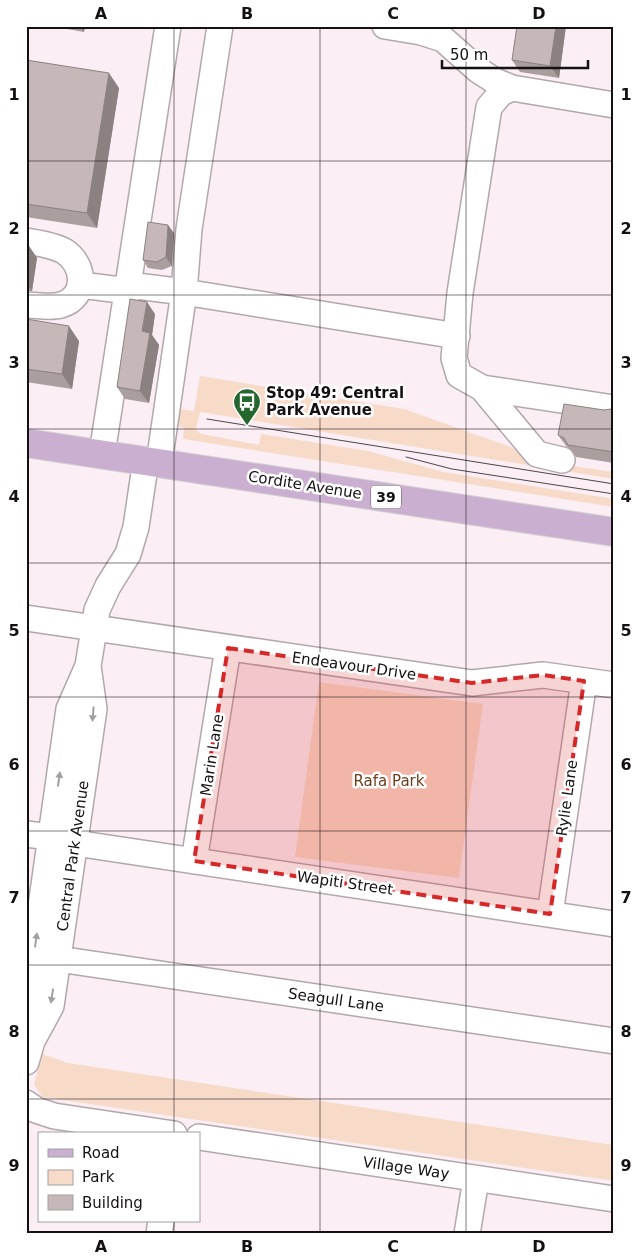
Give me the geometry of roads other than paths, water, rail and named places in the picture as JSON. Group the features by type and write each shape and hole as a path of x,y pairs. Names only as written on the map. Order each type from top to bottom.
{"main road":[{"name":"Cordite Avenue","path":"26,443 614,532"}],"street":[{"path":"102,454 168,26"},
{"name":"Central Park Avenue","path":"29,1052 27,1005 69,709 88,666 97,610 108,586 128,554 152,461 184,292 189,229 220,26"},
{"path":"385,26 420,32 443,40 478,70 494,81 512,88 614,104"},
{"path":"512,88 502,92 489,107 460,292 454,358 459,375 482,388 537,454 562,460"},
{"path":"26,241 64,251 75,261 79,269 81,285 77,294 70,301 60,305 26,304"},
{"path":"81,285 184,292 456,336"},
{"path":"482,388 614,408"},
{"name":"Endeavour Drive","path":"26,618 472,683 543,675 614,685"},
{"name":"Marin Lane","path":"194,861 228,648"},
{"name":"Central Park Avenue","path":"29,1052 51,1006 94,709 88,666"},
{"name":"Rylie Lane","path":"550,914 584,681"},
{"path":"26,834 51,838"},
{"name":"Wapiti Street","path":"75,843 614,924"},
{"name":"Seagull Lane","path":"58,959 614,1041"},
{"path":"26,1103 36,1110 54,1116 161,1132"},
{"name":"Village Way","path":"200,1137 614,1199"},
{"path":"468,1234 476,1179"}],"tram line":[{"path":"207,419 614,484"},
{"path":"406,457 452,469 614,494"}],"place":[{"name":"Stop 49: Central Park Avenue","path":"247,426"}],"park label":[{"name":"Rafa Park","path":"389,781"}]}
